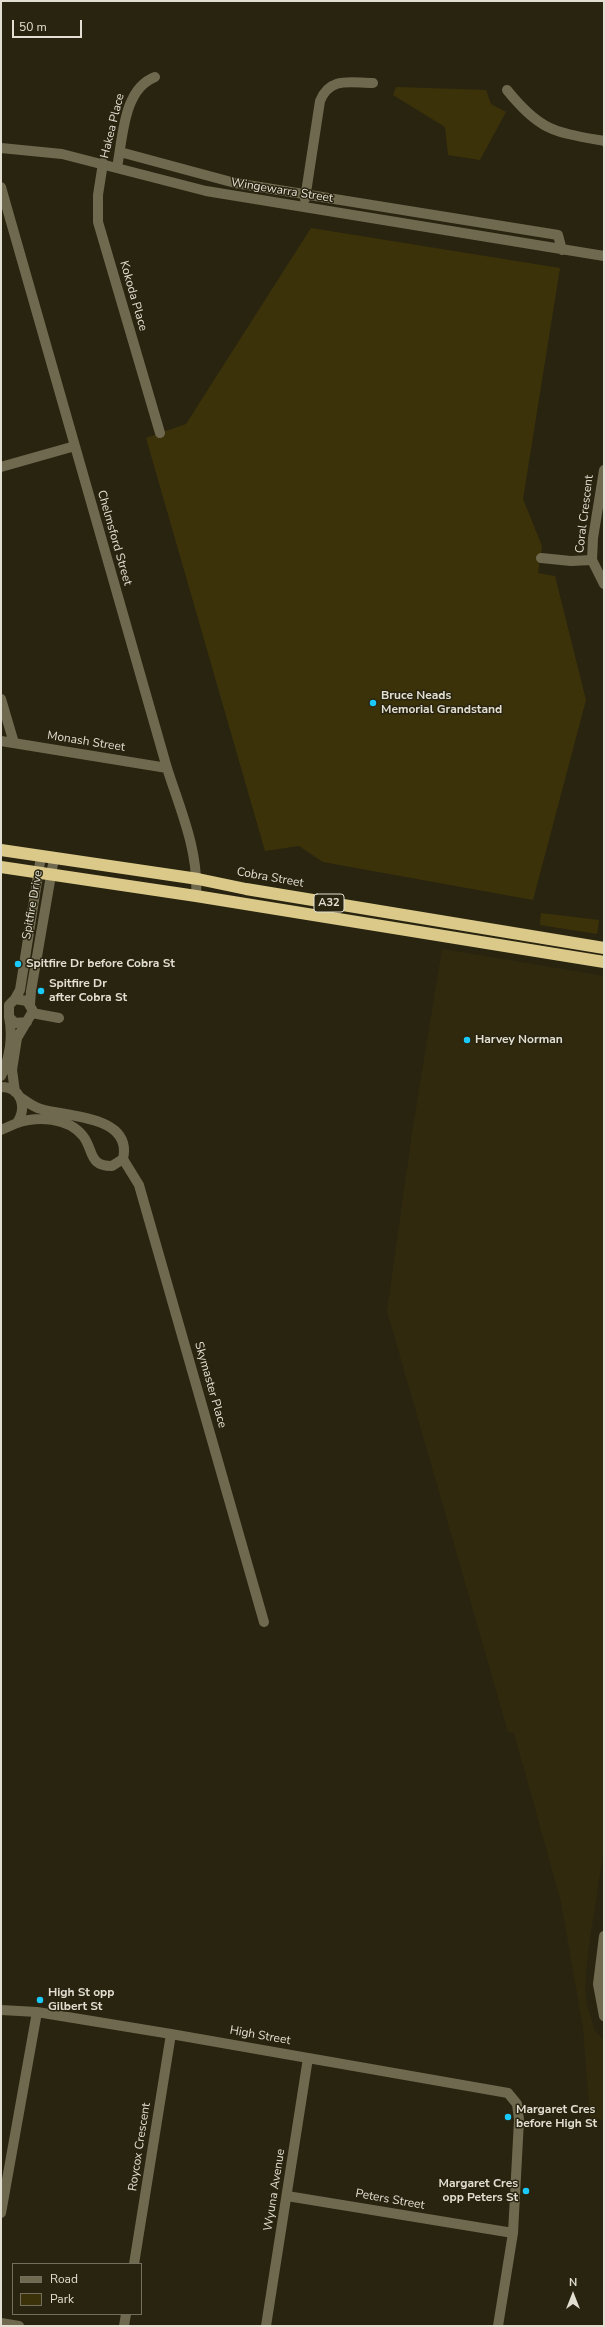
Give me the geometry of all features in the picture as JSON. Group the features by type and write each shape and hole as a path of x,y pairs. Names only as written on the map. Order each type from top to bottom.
{"highway":[{"name":"Cobra Street","path":"1,850 198,879 246,889 604,948"},
{"name":"A32","path":"1,867 52,876 196,896 604,962"}],"street":[{"name":"Hakea Place","path":"117,167 130,102 136,90 146,81 155,78"},
{"path":"304,207 320,101 324,92 332,85 340,83 373,83"},
{"path":"507,90 525,113 546,128 604,141"},
{"name":"Wingewarra Street","path":"1,148 35,150 103,163 206,191 604,256"},
{"name":"Wingewarra Street","path":"120,152 208,178 558,235 562,250"},
{"name":"Kokoda Place","path":"103,163 98,195 98,222 160,433"},
{"name":"Chelmsford Street","path":"1,188 167,768 192,846 198,879 196,896"},
{"path":"1,467 75,446"},
{"name":"Coral Crescent","path":"604,470 593,538 592,560 604,584"},
{"path":"541,558 571,561 592,560"},
{"path":"1,698 14,743"},
{"name":"Monash Street","path":"1,742 167,768"},
{"name":"Spitfire Drive","path":"6,1011 20,990 41,856"},
{"name":"Spitfire Drive","path":"17,1123 23,1111 12,1075 13,1064 18,1038 30,1013 31,990 54,858"},
{"path":"15,999 23,999 30,1013"},
{"path":"6,1011 19,1024 30,1013"},
{"path":"1,1076 6,1063 11,1039 11,1028 6,1011"},
{"path":"30,1013 59,1018"},
{"path":"1,1087 17,1094 41,1109 92,1118 106,1125 120,1139 124,1150 123,1158 112,1166 99,1164 91,1155 82,1134 77,1129 63,1123 34,1119 17,1123 11,1127 1,1130"},
{"name":"Skymaster Place","path":"123,1158 139,1185 264,1622"},
{"path":"604,1936 598,1984 604,2016"},
{"name":"High Street","path":"1,2010 37,2012 500,2091 512,2097 517,2104 519,2120 513,2234"},
{"path":"1,2213 37,2012"},
{"name":"Roycox Crescent","path":"134,2263 171,2034"},
{"name":"Wyuna Avenue","path":"266,2326 308,2058"},
{"name":"Peters Street","path":"287,2196 513,2234"},
{"path":"498,2326 513,2234"},
{"path":"124,2326 126,2315"},
{"path":"1,2323 20,2326"}],"shaded area":[{"path":"442,949 604,976 604,1848 588,1952 585,1986 587,2005 595,2031 604,2040 604,2120 590,2118 583,2028 561,1902 514,1733 508,1732 387,1311 412,1133"}],"green space":[{"path":"396,87 486,90 491,104 506,112 480,160 448,155 445,127 393,95"},
{"path":"311,228 560,268 523,499 542,546 538,573 555,576 586,700 533,900 323,862 299,846 265,851 146,438 186,424"},
{"path":"541,913 599,920 597,934 540,925"}],"place":[{"name":"Bruce Neads Memorial Grandstand","path":"373,703"},
{"name":"Spitfire Dr before Cobra St","path":"18,964"},
{"name":"Spitfire Dr after Cobra St","path":"41,991"},
{"name":"Harvey Norman","path":"467,1040"},
{"name":"High St opp Gilbert St","path":"40,2000"},
{"name":"Margaret Cres before High St","path":"508,2117"},
{"name":"Margaret Cres opp Peters St","path":"526,2191"}]}
